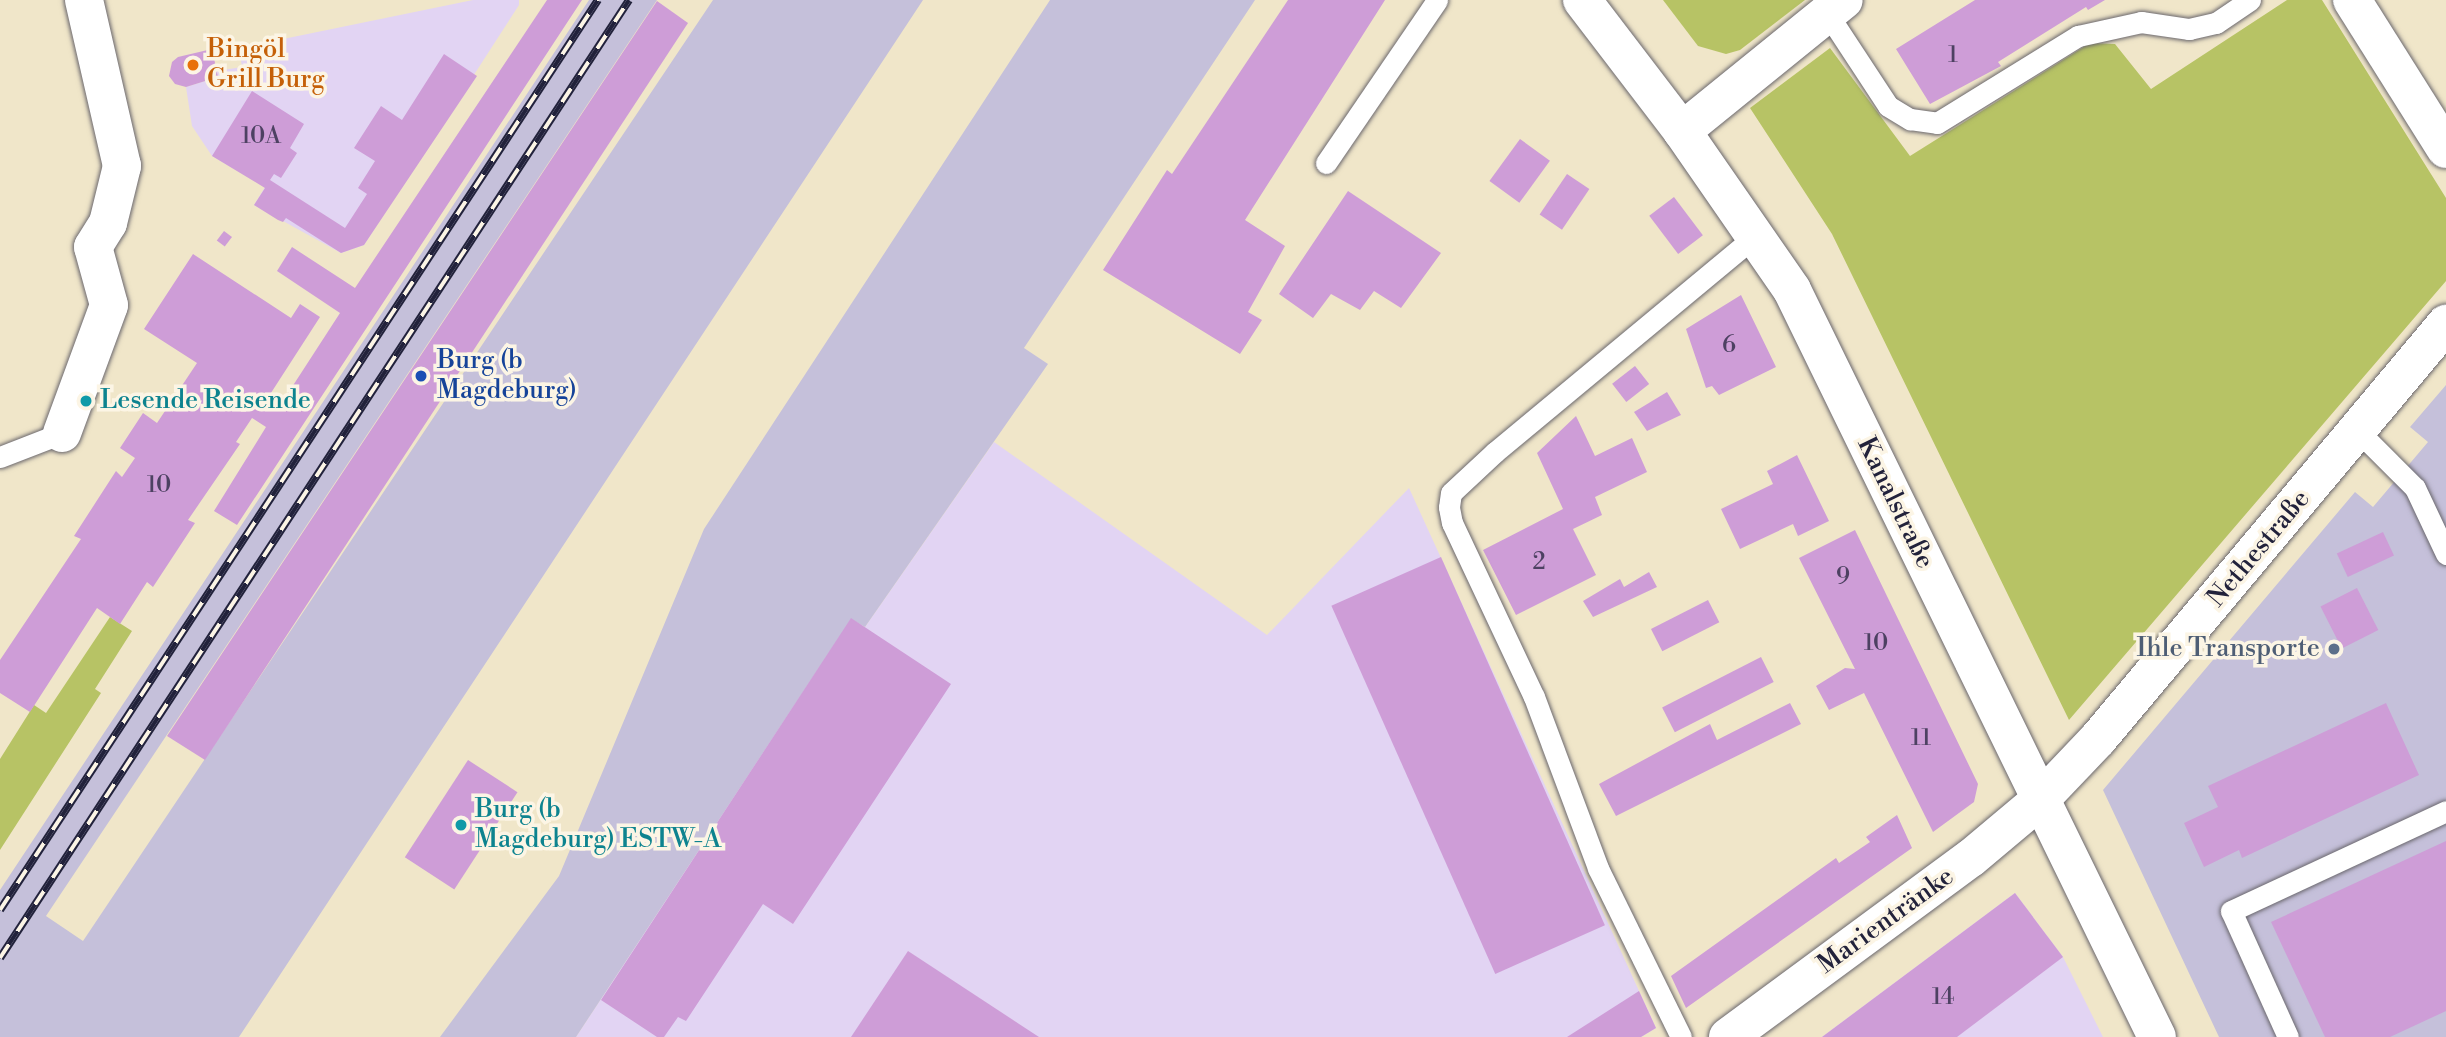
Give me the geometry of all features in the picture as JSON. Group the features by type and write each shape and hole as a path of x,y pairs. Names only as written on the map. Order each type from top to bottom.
{"street":[{"path":"62,433 109,305 93,247 108,223 122,166 84,0"},
{"name":"Kanalstraße","path":"1582,0 1682,131 1756,235 1803,313 2039,801 2157,1037"},
{"path":"2352,0 2446,149"},
{"path":"1682,131 1835,7"},
{"name":"Nethestraße","path":"2039,801 2098,739 2359,432 2446,324"},
{"name":"Marientränke","path":"1728,1037 1971,858 2039,801"}],"lane":[{"path":"1326,163 1437,0"},
{"path":"1835,7 1888,106 1910,119 1937,123 2078,36 2141,22 2189,29 2217,23 2250,0"},
{"path":"1681,1037 1598,868 1534,697 1452,523 1449,507 1451,493 1495,452 1756,235"},
{"path":"2359,432 2415,488 2446,554"},
{"path":"0,457 62,433"},
{"path":"2288,1037 2231,911 2446,811"}],"shaded area":[{"path":"473,0 519,0 519,5 364,245 341,253 254,205 265,187 212,156 192,126 186,87 218,77 217,71 242,67 239,48"},
{"path":"589,0 657,0 46,916 83,941 713,0 923,0 239,1037 0,1037 0,890"},
{"path":"1050,0 1255,0 1024,348 1048,364 865,627 851,619 576,1037 440,1037 559,876 704,529"},
{"name":"Ihle Transporte","path":"2446,385 2446,1037 2219,1037 2103,790 2355,492 2373,507 2428,442 2410,427"},
{"path":"994,442 1267,635 1409,488 1656,1028 1641,1037 576,1037 851,618 865,627"},
{"path":"2015,893 2063,957 2103,1037 1822,1037"}],"green space":[{"path":"1663,0 1805,0 1740,50 1726,54 1698,46"},
{"path":"2287,0 2322,0 2446,198 2446,281 2069,720 1832,234 1750,108 1830,48 1910,156 2090,43 2115,44 2151,89"},
{"path":"110,617 132,631 95,689 101,693 0,850 0,759 34,705 46,713"}],"building":[{"path":"547,0 582,0 237,525 214,511 266,427 252,418 236,442 240,444 188,520 195,523 153,587 147,582 120,624 97,608 30,712 0,693 0,660 81,539 74,536 116,471 122,477 135,458 120,448 143,413 157,423 197,363 144,329 193,254 291,318 300,304 320,317 269,396 281,404 340,313 277,271 292,247 355,288"},
{"path":"1288,0 1385,0 1245,220 1285,246 1248,312 1262,320 1240,354 1103,270 1167,170 1172,174"},
{"path":"1975,0 2105,0 2088,10 2086,7 1998,62 2001,66 1930,104 1896,49"},
{"path":"657,1 688,23 205,760 167,736"},
{"name":"Bingöl Grill Burg","path":"212,49 218,77 186,87 175,84 169,76 172,62 178,57"},
{"path":"444,54 477,76 364,245 341,253 286,218 283,222 278,220 254,205 265,188 212,156 252,91 304,124 290,148 297,153 281,178 274,174 270,180 345,228 367,194 358,188 375,161 354,148 381,106 402,120"},
{"path":"1520,139 1550,161 1519,203 1489,181"},
{"path":"1567,174 1589,189 1562,230 1540,215"},
{"path":"1348,191 1441,253 1401,308 1374,291 1360,310 1331,294 1313,318 1279,294"},
{"path":"1674,197 1703,235 1678,254 1649,216"},
{"path":"224,231 232,237 225,247 217,241"},
{"path":"1741,295 1776,367 1719,395 1712,386 1706,388 1686,329"},
{"path":"1635,366 1649,384 1626,402 1612,384"},
{"path":"1667,392 1681,415 1647,431 1634,412"},
{"path":"1576,416 1595,456 1632,438 1647,472 1595,497 1602,515 1573,529 1596,575 1516,615 1483,550 1563,509 1537,453"},
{"path":"1797,455 1829,521 1798,536 1793,524 1740,549 1721,509 1773,484 1767,471"},
{"path":"1855,530 1978,784 1974,802 1933,832 1864,693 1829,710 1816,686 1845,668 1855,669 1799,558"},
{"path":"2383,532 2394,556 2348,577 2337,554"},
{"path":"1441,557 1605,925 1495,974 1331,606"},
{"path":"1649,572 1657,587 1593,617 1583,601 1620,579 1624,587"},
{"path":"2357,588 2378,630 2342,648 2320,607"},
{"path":"1708,600 1719,622 1662,651 1651,629"},
{"path":"851,618 951,684 793,924 763,904 686,1021 678,1017 664,1037 657,1037 601,1000"},
{"path":"1761,657 1774,682 1675,732 1662,707"},
{"path":"1790,703 1801,724 1616,816 1599,784 1710,724 1717,740"},
{"path":"2386,703 2419,775 2242,858 2239,850 2204,867 2184,823 2218,807 2208,786"},
{"name":"Burg (b Magdeburg) ESTW-A","path":"468,760 517,792 454,889 405,857"},
{"path":"1897,815 1912,848 1686,1008 1671,976 1836,858 1839,863 1870,842 1866,837"},
{"path":"2446,841 2446,1011 2390,1037 2325,1037 2271,922"},
{"path":"2015,893 2063,957 1957,1037 1822,1037"},
{"path":"908,951 1039,1037 851,1037"},
{"path":"1639,991 1656,1028 1641,1037 1567,1037"}],"railway":[{"path":"0,910 598,0"},
{"path":"0,958 629,0"}],"place":[{"name":"Bingöl Grill Burg","path":"193,65"},
{"name":"Burg (b Magdeburg)","path":"421,376"},
{"name":"Lesende Reisende","path":"86,401"},
{"name":"Ihle Transporte","path":"2334,649"},
{"name":"Burg (b Magdeburg) ESTW-A","path":"461,825"}]}
